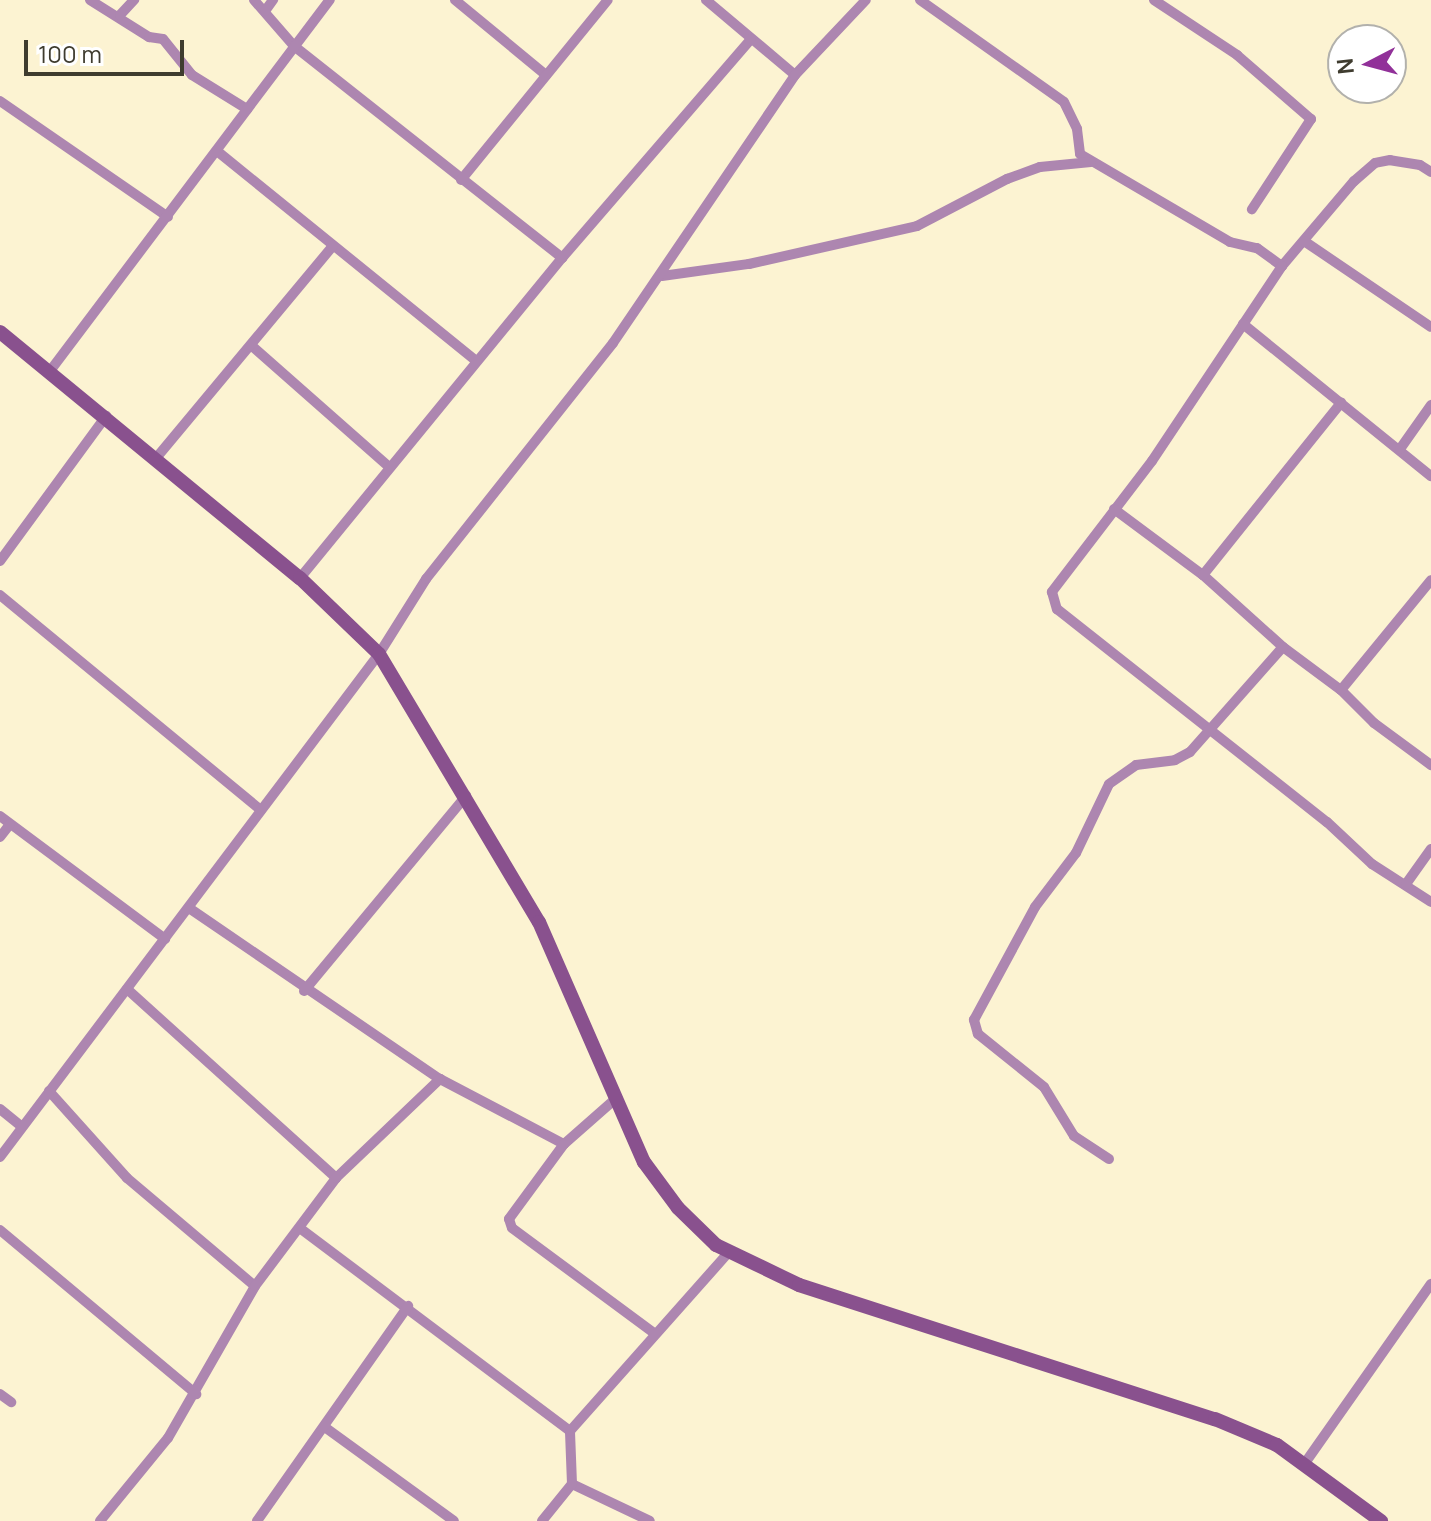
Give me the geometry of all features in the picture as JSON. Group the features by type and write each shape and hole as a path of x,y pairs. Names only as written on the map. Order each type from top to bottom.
{"main road":[{"path":"0,332 157,457 300,578 379,654 466,796 562,968 613,1101 660,1186 694,1225 729,1252 799,1285 1215,1419 1305,1463 1381,1521"}],"street":[{"path":"90,0 120,15 149,37 163,39 192,75 247,109"},
{"path":"120,15 134,0"},
{"path":"254,0 294,46 562,258"},
{"path":"265,11 273,0"},
{"path":"50,371 330,0"},
{"path":"455,0 546,75"},
{"path":"461,180 608,0"},
{"path":"706,0 795,75"},
{"path":"0,1157 379,654 426,579 662,276 795,75 866,0"},
{"path":"920,0 1064,102 1077,129 1080,154 1230,242 1269,254 1282,266"},
{"path":"1154,0 1237,55 1311,119 1252,209"},
{"path":"300,578 388,466 562,258 751,39"},
{"path":"0,101 168,217"},
{"path":"217,151 476,361"},
{"path":"1431,172 1407,161 1375,163 1304,241 1282,266 1114,509 1052,592 1057,609 1372,864 1431,902"},
{"path":"662,276 749,264 917,226 1007,179 1053,164 1091,162"},
{"path":"1304,241 1431,327"},
{"path":"157,457 333,246"},
{"path":"1243,324 1431,476"},
{"path":"252,346 388,466"},
{"path":"1203,575 1341,403"},
{"path":"1400,449 1431,405"},
{"path":"0,561 106,416"},
{"path":"1114,509 1203,575 1283,647 1341,690 1374,723 1429,759"},
{"path":"1341,690 1431,580"},
{"path":"0,595 261,810"},
{"path":"1109,1159 1074,1136 1044,1087 978,1034 974,1020 1035,907 1076,853 1109,784 1136,765 1175,760 1210,730 1283,647"},
{"path":"304,991 466,796"},
{"path":"0,816 165,939"},
{"path":"0,837 10,824"},
{"path":"1406,884 1431,849"},
{"path":"189,908 304,991 440,1079 564,1144"},
{"path":"127,989 336,1178"},
{"path":"100,1521 168,1438 196,1394 255,1286 301,1229 336,1178 440,1079"},
{"path":"49,1091 127,1178 255,1286"},
{"path":"613,1101 564,1144 509,1219 512,1228 654,1333"},
{"path":"0,1109 22,1127"},
{"path":"301,1229 408,1306 570,1431"},
{"path":"0,1230 196,1394"},
{"path":"542,1521 572,1484 570,1431 729,1252"},
{"path":"1305,1463 1431,1284"},
{"path":"257,1521 326,1428 408,1306"},
{"path":"0,1394 11,1402"},
{"path":"326,1428 454,1521"},
{"path":"572,1484 650,1521"}]}
